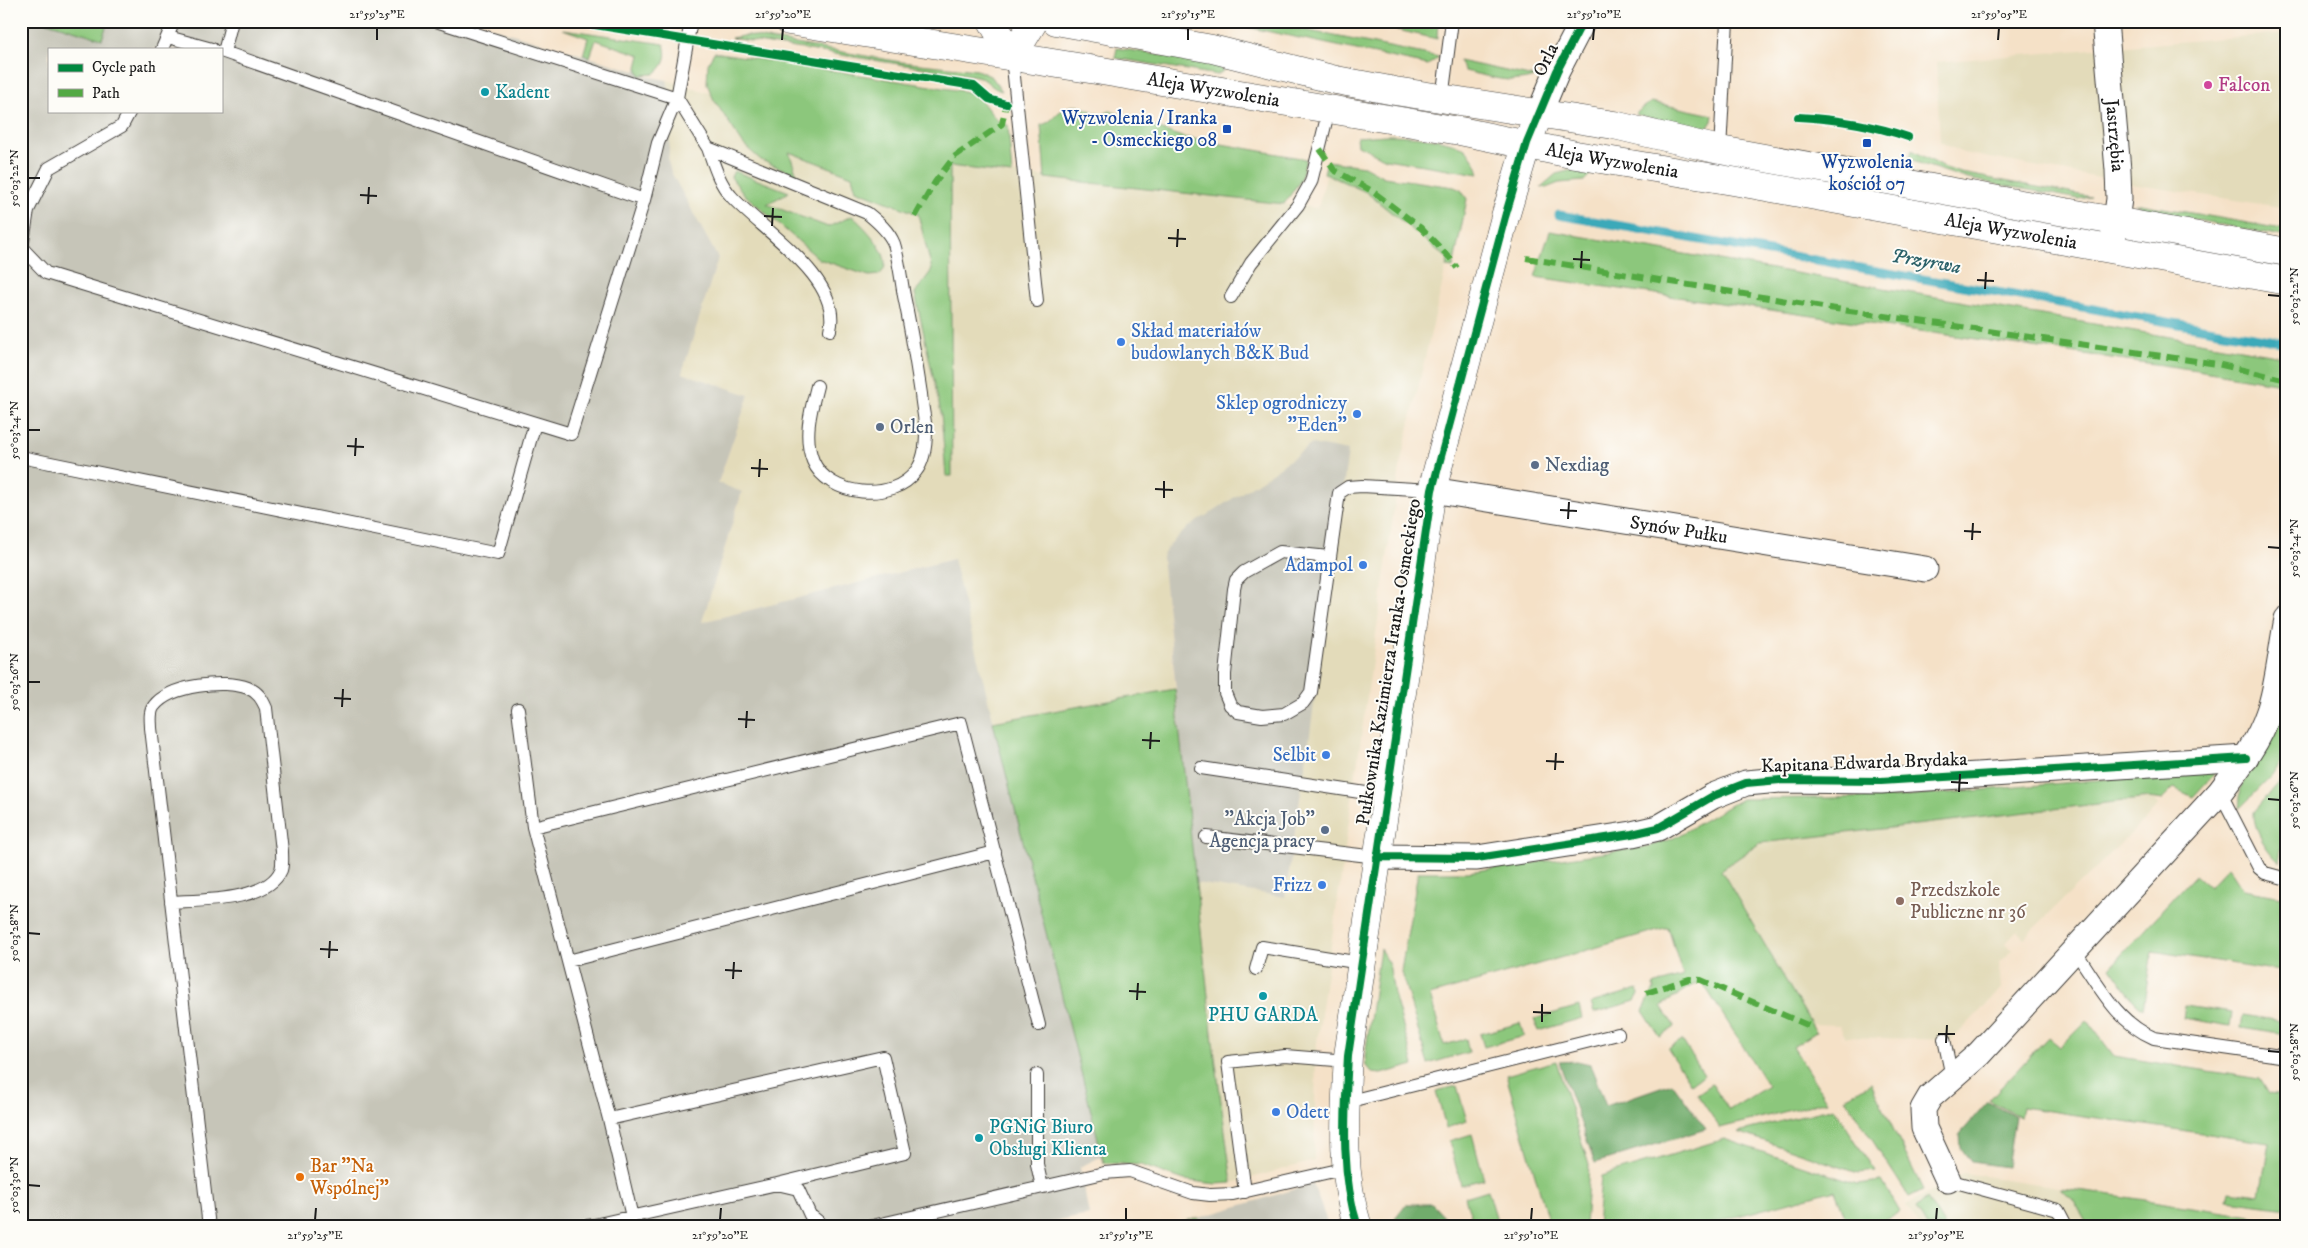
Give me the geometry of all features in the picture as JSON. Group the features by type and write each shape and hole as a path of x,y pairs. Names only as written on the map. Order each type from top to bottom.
{"main road":[{"name":"Aleja Wyzwolenia","path":"789,21 1329,109 1527,144 1576,155 2112,248 2287,281"},
{"path":"992,21 1012,57 1034,21"},
{"name":"Aleja Wyzwolenia","path":"1056,21 1212,49 1336,80 1442,99 1614,125 1720,150 2287,252"},
{"name":"Pułkownika Kazimierza Iranka-Osmeckiego","path":"1350,1224 1351,1206 1345,1144 1348,1061 1432,490 1505,217 1527,144 1539,114"}],"street":[{"name":"Orla","path":"1539,114 1557,71 1583,21"},
{"name":"Jastrzębia","path":"2105,21 2119,198 2112,248"},
{"name":"Synów Pułku","path":"1432,490 1925,569"},
{"path":"1948,1180 1924,1128 1923,1110 1930,1097 1979,1054 2220,792 2246,758 2260,734 2278,715 2287,619"},
{"name":"Kapitana Edwarda Brydaka","path":"1377,857 1476,858 1632,834 1658,828 1713,796 1746,783 1787,780 1881,781 2246,758"}],"lane":[{"path":"162,48 174,21"},
{"path":"220,48 232,21"},
{"path":"436,21 677,98 708,148 716,174 729,195 788,247 819,285 828,302 832,321 830,330"},
{"path":"129,112 122,126 50,168 28,210 22,248 46,273 572,434 644,200 658,143 677,98 691,21"},
{"path":"1442,99 1452,21"},
{"path":"1720,150 1727,21"},
{"path":"168,37 208,48"},
{"path":"222,52 644,200"},
{"path":"1012,57 1037,301"},
{"path":"1231,297 1251,263 1298,205 1311,182 1329,109"},
{"path":"708,148 867,213 880,224 893,243 913,339 926,432 924,455 918,470 908,482 888,489 871,491 850,490 834,483 819,472 812,460 809,445 809,418 816,386"},
{"path":"21,457 498,554 535,423"},
{"path":"1329,558 1280,552 1244,572 1236,580 1224,693 1230,706 1238,712 1262,716 1284,714 1303,703 1311,692 1339,493 1348,487 1362,486 1432,490"},
{"path":"171,902 251,893 270,883 281,870 282,851 266,708 261,697 250,689 231,684 185,688 158,702 151,714 151,728 171,902 209,1227"},
{"path":"518,710 533,827 632,1217"},
{"path":"533,827 961,723 1039,1025"},
{"path":"1201,768 1386,796"},
{"path":"2220,792 2258,868 2274,876 2287,878"},
{"path":"1206,837 1377,857"},
{"path":"568,961 995,852"},
{"path":"1256,969 1262,946 1361,963"},
{"path":"2075,951 2119,1016 2137,1031 2154,1038 2287,1057"},
{"path":"1346,1102 1618,1034"},
{"path":"1944,1039 1952,1078"},
{"path":"1245,1192 1228,1062 1285,1056 1348,1061"},
{"path":"579,1227 632,1217 905,1153 883,1057 608,1120"},
{"path":"1037,1075 1037,1164 1042,1187"},
{"path":"868,1227 1104,1173 1130,1171 1193,1193 1225,1195 1347,1168"},
{"path":"1948,1180 2058,1210 2067,1227"},
{"path":"777,1184 798,1189 810,1215 825,1227"}],"shaded area":[{"path":"21,21 470,21 635,71 637,67 640,75 667,80 673,109 668,161 671,172 718,258 682,373 749,395 718,483 742,492 702,622 953,559 1102,1156 1080,1167 1089,1215 1027,1227 21,1227"},
{"path":"2287,33 2287,208 2138,185 1963,153 1940,142 1936,62"},
{"path":"667,80 950,166 1318,208 1327,173 1366,192 1448,259 1401,461 1316,1049 1314,1161 1232,1183 1213,1042 1196,883 1285,897 1301,797 1312,444 1162,557 1175,689 993,722 952,559 702,622 742,493 718,484 749,395 682,373 718,258 671,172 668,161 673,109"},
{"path":"1312,444 1348,451 1309,741 1285,897 1196,883 1162,557 1169,545 1190,526 1263,479"},
{"name":"Przedszkole Publiczne nr 36","path":"2149,798 2158,805 2155,810 2024,938 2017,931 2006,943 2012,950 1999,962 2001,989 1952,1040 1846,1037 1839,1025 1811,1024 1721,870 1760,843"},
{"path":"1964,1173 2092,1192 2113,1227 1920,1227 1906,1205"},
{"path":"1313,1184 1329,1227 1200,1227 1198,1218"}],"green space":[{"path":"44,21 108,21 102,39"},
{"path":"1218,21 1260,21 1439,57 1428,65"},
{"path":"1358,21 1438,21 1437,39"},
{"path":"563,29 664,44 665,61 654,74 640,75 637,67 640,55 596,40 590,57 583,55 588,38"},
{"path":"749,35 901,62 977,70 992,77 1002,91 976,76 731,38"},
{"path":"1117,48 1219,65 1223,71 1217,75 1115,58"},
{"path":"714,52 969,92 980,99 998,121 1008,125 1012,174 950,166 952,476 946,476 941,413 915,293 932,270 918,214 856,190 852,176 789,152 797,175 761,160 744,145 714,100 707,84 708,64"},
{"path":"1459,61 1534,77 1508,80 1491,77 1465,71"},
{"path":"1651,102 1713,115 1712,121 1707,129 1700,131 1635,114"},
{"path":"1079,106 1101,115 1110,111 1182,137 1306,159 1300,181 1284,204 1045,178 1041,125 1067,107"},
{"path":"1386,135 1428,138 1459,146 1471,155 1479,174 1386,159 1358,145 1357,137"},
{"path":"1912,150 1943,167 1961,173 2091,197 2079,199 1968,179 1909,160"},
{"path":"1327,161 1364,166 1384,177 1454,187 1461,190 1467,199 1453,268 1446,267 1448,259 1366,192 1324,173"},
{"path":"1576,169 1593,172 1584,181 1559,183 1546,188 1541,187 1556,174"},
{"path":"734,171 789,192 767,204 828,227 852,216 878,244 885,261 884,269 879,275 869,276 819,259 744,194 731,177"},
{"path":"2135,203 2287,230 2287,237 2148,211"},
{"path":"1550,231 2287,357 2287,385 2197,370 1535,277"},
{"path":"1175,689 1213,1042 1232,1183 1216,1184 1184,1180 1141,1165 1104,1163 993,722"},
{"path":"2279,722 2287,724 2286,755 2271,777 2239,809 2241,786 2272,739 2276,725"},
{"path":"2211,770 2214,774 2193,797 2174,788 2162,800 2149,798 1760,843 1721,870 1816,1032 1793,1047 1827,1101 1720,1128 1697,1094 1712,1084 1729,1110 1768,1086 1701,980 1661,1006 1675,1027 1660,1037 1643,1011 1654,989 1653,985 1683,976 1668,927 1430,995 1444,1045 1466,1039 1469,1052 1428,1064 1401,971 1418,872 1468,872 1647,847 1674,838 1741,799 1903,797"},
{"path":"2287,773 2287,813 2279,862 2258,833 2254,812"},
{"path":"2228,867 2243,890 2287,898 2287,972 2152,951 2143,1009 2134,1001 2110,967 2195,875 2209,887"},
{"path":"1380,949 1389,963 1394,994 1414,1065 1381,1074 1372,1073 1366,1066 1365,1056"},
{"path":"1638,989 1639,994 1635,1001 1594,1013 1591,1003"},
{"path":"1579,1006 1582,1018 1538,1031 1534,1019"},
{"path":"2185,1006 2232,1013 2230,1026 2183,1018"},
{"path":"2243,1015 2287,1022 2287,1035 2241,1028"},
{"path":"2087,1020 2114,1056 2259,1079 2268,1094 2287,1096 2287,1208 2227,1200 2229,1191 2260,1195 2269,1143 2022,1107 2020,1117 1989,1100 2048,1037 2060,1047"},
{"path":"1520,1023 1524,1036 1484,1047 1480,1034"},
{"path":"1682,1040 1704,1075 1691,1084 1668,1049"},
{"path":"1556,1061 1589,1165 1585,1227 1550,1227 1506,1075"},
{"path":"1577,1061 1590,1064 1606,1106 1672,1083 1706,1129 1595,1163 1559,1062"},
{"path":"1871,1083 1923,1190 1909,1197 1845,1098"},
{"path":"1457,1086 1467,1121 1446,1128 1436,1091"},
{"path":"1988,1102 2015,1116 2007,1167 1971,1162 1961,1148 1960,1134"},
{"path":"1834,1108 1875,1171 1858,1173 1738,1132"},
{"path":"1472,1134 1484,1179 1461,1185 1449,1141"},
{"path":"1724,1139 1857,1184 1882,1181 1900,1212 1869,1227 1849,1227 1835,1190 1697,1227 1597,1227 1601,1176"},
{"path":"2061,1188 2284,1221 2275,1227 2089,1227 2073,1200"},
{"path":"1488,1190 1499,1227 1474,1227 1465,1197"},
{"path":"1927,1198 1945,1227 1927,1227 1916,1208"},
{"path":"1406,1204 1432,1204 1446,1219 1447,1227 1398,1227 1395,1218"},
{"path":"1198,1218 1200,1227 1154,1227"}],"waterway":[{"name":"Przyrwa","path":"1559,215 2287,343"}],"marked path":[{"path":"915,217 935,182 954,157 1002,124 1006,104 1002,103"},
{"path":"1320,149 1334,170 1372,191 1421,228 1457,268"},
{"path":"1526,258 1829,308 2217,364 2287,380"},
{"path":"1646,993 1689,979 1701,980 1812,1027"}],"cycle path":[{"path":"570,21 974,86 989,99 1006,104"},
{"path":"1358,1227 1352,1206 1346,1164 1345,1121 1348,1056 1432,490 1505,217 1527,143 1557,71 1583,21"},
{"path":"1798,117 1854,123 1908,137"},
{"path":"1377,857 1477,858 1632,834 1658,828 1713,796 1746,783 1780,780 1881,781 2246,758"}],"place":[{"name":"Falcon","path":"2208,85"},
{"name":"Kadent","path":"485,92"},
{"name":"Wyzwolenia / Iranka - Osmeckiego 08","path":"1227,129"},
{"name":"Wyzwolenia kościół 07","path":"1867,143"},
{"name":"Skład materiałów budowlanych B&K Bud","path":"1121,342"},
{"name":"Sklep ogrodniczy \"Eden\"","path":"1357,414"},
{"name":"Orlen","path":"880,427"},
{"name":"Nexdiag","path":"1535,465"},
{"name":"Adampol","path":"1363,565"},
{"name":"Selbit","path":"1326,755"},
{"name":"\"Akcja Job\" Agencja pracy","path":"1325,830"},
{"name":"Frizz","path":"1322,885"},
{"name":"Przedszkole Publiczne nr 36","path":"1900,901"},
{"name":"PHU GARDA","path":"1263,996"},
{"name":"Odett","path":"1276,1112"},
{"name":"PGNiG Biuro Obsługi Klienta","path":"979,1138"},
{"name":"Bar \"Na Wspólnej\"","path":"300,1177"}]}
